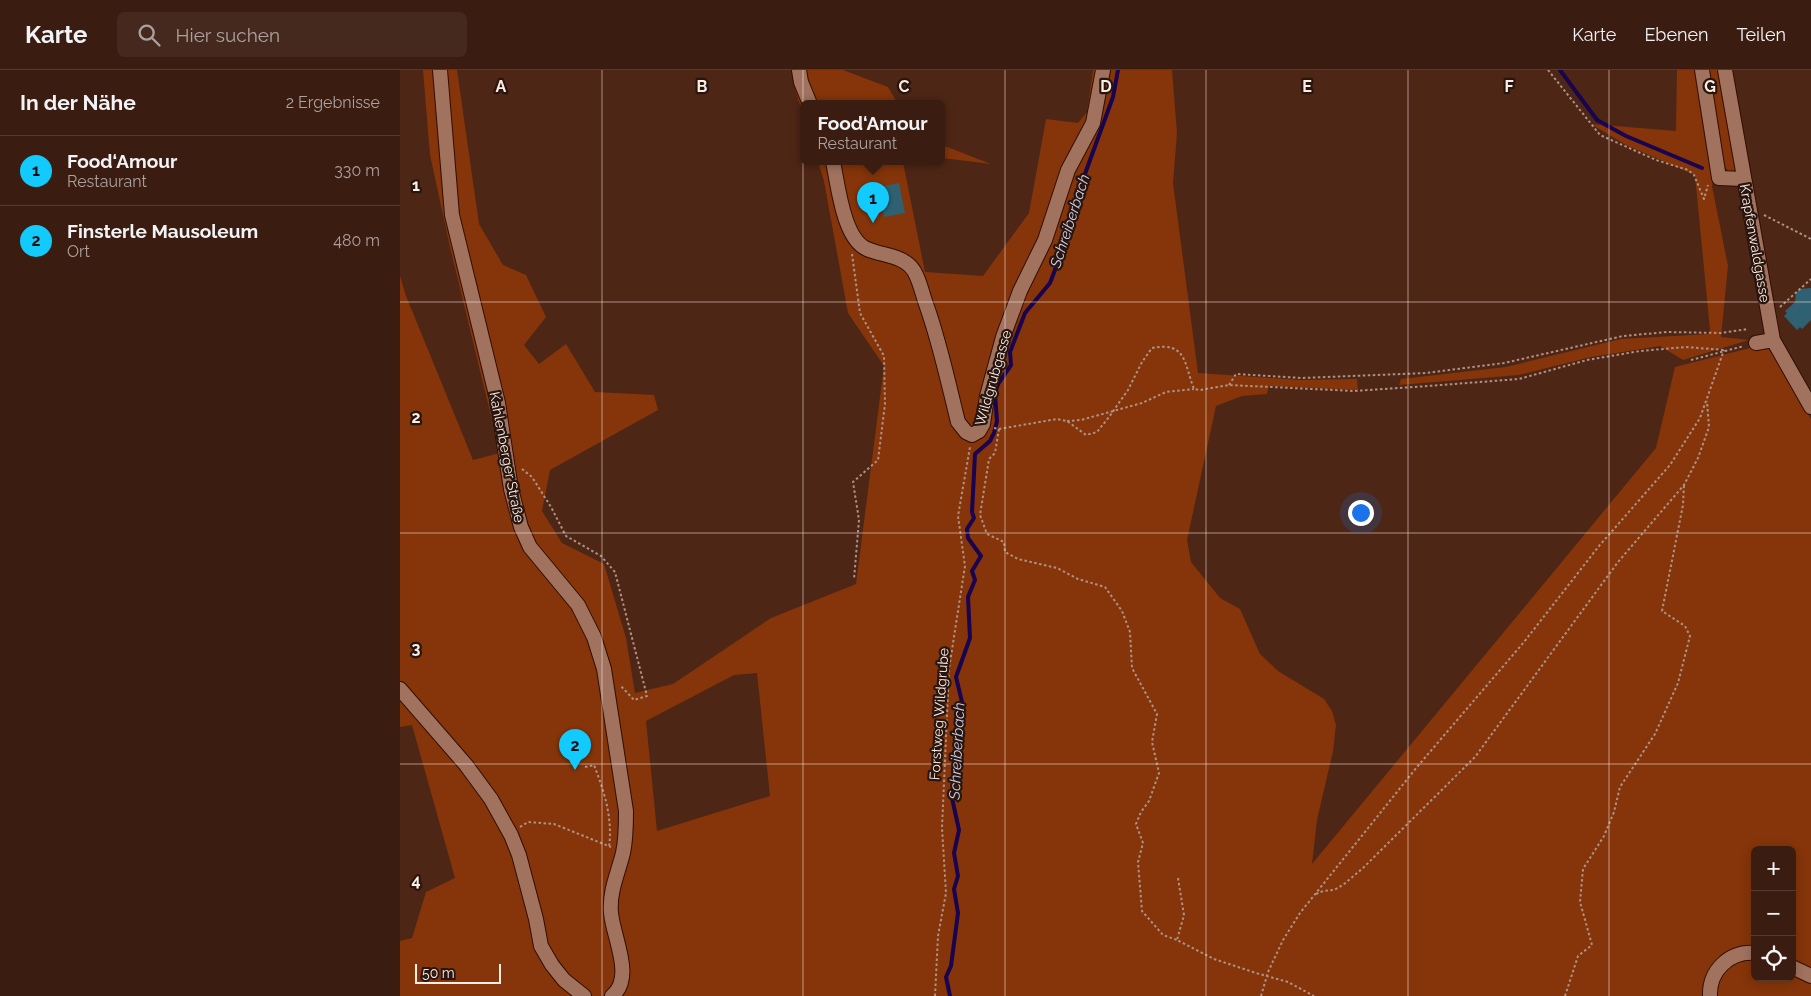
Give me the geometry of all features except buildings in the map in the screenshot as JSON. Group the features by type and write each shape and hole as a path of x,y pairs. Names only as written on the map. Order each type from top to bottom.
{"street":[{"name":"Kahlenberger Straße","path":"440,70 452,215 498,403 512,489 521,527 530,546 578,605 590,629 604,669 626,811 626,832 623,852 611,900 612,923 622,964 622,980 617,992 612,996"},
{"path":"799,70 801,82 808,100"},
{"name":"Wildgrubgasse","path":"834,165 844,212 856,240 865,248 902,260 913,270 935,325 958,422 966,432 972,435 979,431 982,424 987,396 1003,337 1020,291 1045,240 1068,170 1093,122 1104,70"},
{"path":"1702,70 1719,178 1744,179"},
{"name":"Krapfenwaldgasse","path":"1725,70 1773,340 1811,407"},
{"path":"1751,344 1773,340"},
{"path":"400,689 491,798 511,835 519,855 536,918 541,946 552,965 564,980 584,996"},
{"path":"1710,996 1711,981 1720,966 1735,956 1751,953"},
{"path":"1796,969 1811,976"}],"path":[{"path":"1548,70 1600,135 1656,160 1688,170 1694,175 1704,199 1710,177 1714,175 1719,178"},
{"path":"1757,211 1811,239"},
{"path":"852,250 860,313 884,356 885,404 878,460 853,482 859,520 854,579"},
{"path":"1768,316 1811,279"},
{"path":"1229,385 1236,374 1302,378 1426,373 1504,364 1623,336 1668,332 1722,333 1748,329"},
{"path":"1691,360 1751,344"},
{"path":"1067,421 1086,435 1097,432 1128,390 1142,362 1152,348 1166,345 1180,352 1185,360 1194,389"},
{"path":"1314,996 1288,982 1214,959 1177,940 1163,936 1142,911 1138,862 1143,842 1136,824 1141,812 1149,801 1159,774 1152,742 1158,714 1132,668 1130,632 1122,611 1104,587 1078,579 1057,568 1018,559 1005,552 1004,542 988,534 980,515 989,459 995,453 999,429 1057,419 1067,421 1081,420 1142,403 1166,392 1200,390 1229,385 1354,392 1519,379 1588,360 1640,351 1686,347 1724,350"},
{"path":"1261,996 1267,976 1283,940 1300,913 1416,767 1524,642 1599,546 1670,465 1700,418 1724,350"},
{"path":"1314,895 1323,891 1334,890 1350,880 1390,843 1475,757 1618,562 1684,485 1698,458 1709,426 1707,399"},
{"name":"Forstweg Wildgrube","path":"935,996 938,936 946,893 942,828 949,669 964,566 958,516 972,435"},
{"path":"507,456 532,477 566,536 601,556 615,572 647,696 634,700 604,669"},
{"path":"1565,996 1578,956 1592,945 1580,902 1584,869 1604,836 1614,812 1620,787 1655,734 1678,683 1690,636 1685,626 1662,611 1683,505 1684,485"},
{"path":"511,835 528,822 554,824 609,846 610,830 606,795 594,765 585,767"},
{"path":"1177,940 1184,915 1178,878"}],"shaded area":[{"path":"423,70 457,70 479,224 503,265 526,275 546,317 524,345 539,364 566,344 595,392 654,395 658,410 550,470 542,511 562,543 604,564 626,638 635,693 673,684 771,618 856,584 884,366 848,313 824,181 819,165 904,165 925,272 983,276 1029,213 1046,119 1078,123 1087,112 1093,70 1172,70 1177,133 1173,183 1198,373 1300,380 1357,379 1358,390 1269,386 1267,394 1242,396 1216,406 1187,540 1191,562 1220,598 1240,609 1260,654 1278,671 1324,699 1332,711 1336,725 1333,751 1317,820 1312,864 1656,448 1675,367 1766,344 1811,419 1811,996 400,996 400,941 412,938 426,892 455,878 412,725 400,727 400,276 406,296 473,460 500,453 450,247 430,155","holes":["757,673 770,796 657,831 646,721 734,675"]},
{"path":"794,70 843,70 888,87 896,100 800,100 800,105 795,89"},
{"path":"1677,70 1698,70 1715,171 1712,186 1728,266 1721,337 1749,340 1683,360 1660,346 1591,357 1519,375 1399,385 1401,379 1506,367 1621,339 1709,334 1695,175 1626,145 1591,124 1676,131"},
{"path":"1706,70 1721,70 1737,169 1734,173 1730,173 1725,167 1721,156"},
{"path":"945,146 991,164 945,158"}],"waterway":[{"name":"Schreiberbach","path":"950,996 946,977 951,966 958,913 954,889 958,876 954,853 959,830 952,798 963,706 956,677 970,638 968,597 975,580 972,571 981,556 968,538 967,529 974,518 972,512 975,454 990,441 994,433 997,421 995,394 998,384 1011,365 1010,352 1025,313 1050,283 1066,241 1078,193 1113,97 1118,70"},
{"path":"1560,70 1597,120 1626,136 1702,168"}],"place":[{"name":"Food‘Amour","path":"873,223"},
{"name":"Finsterle Mausoleum","path":"575,770"}]}
